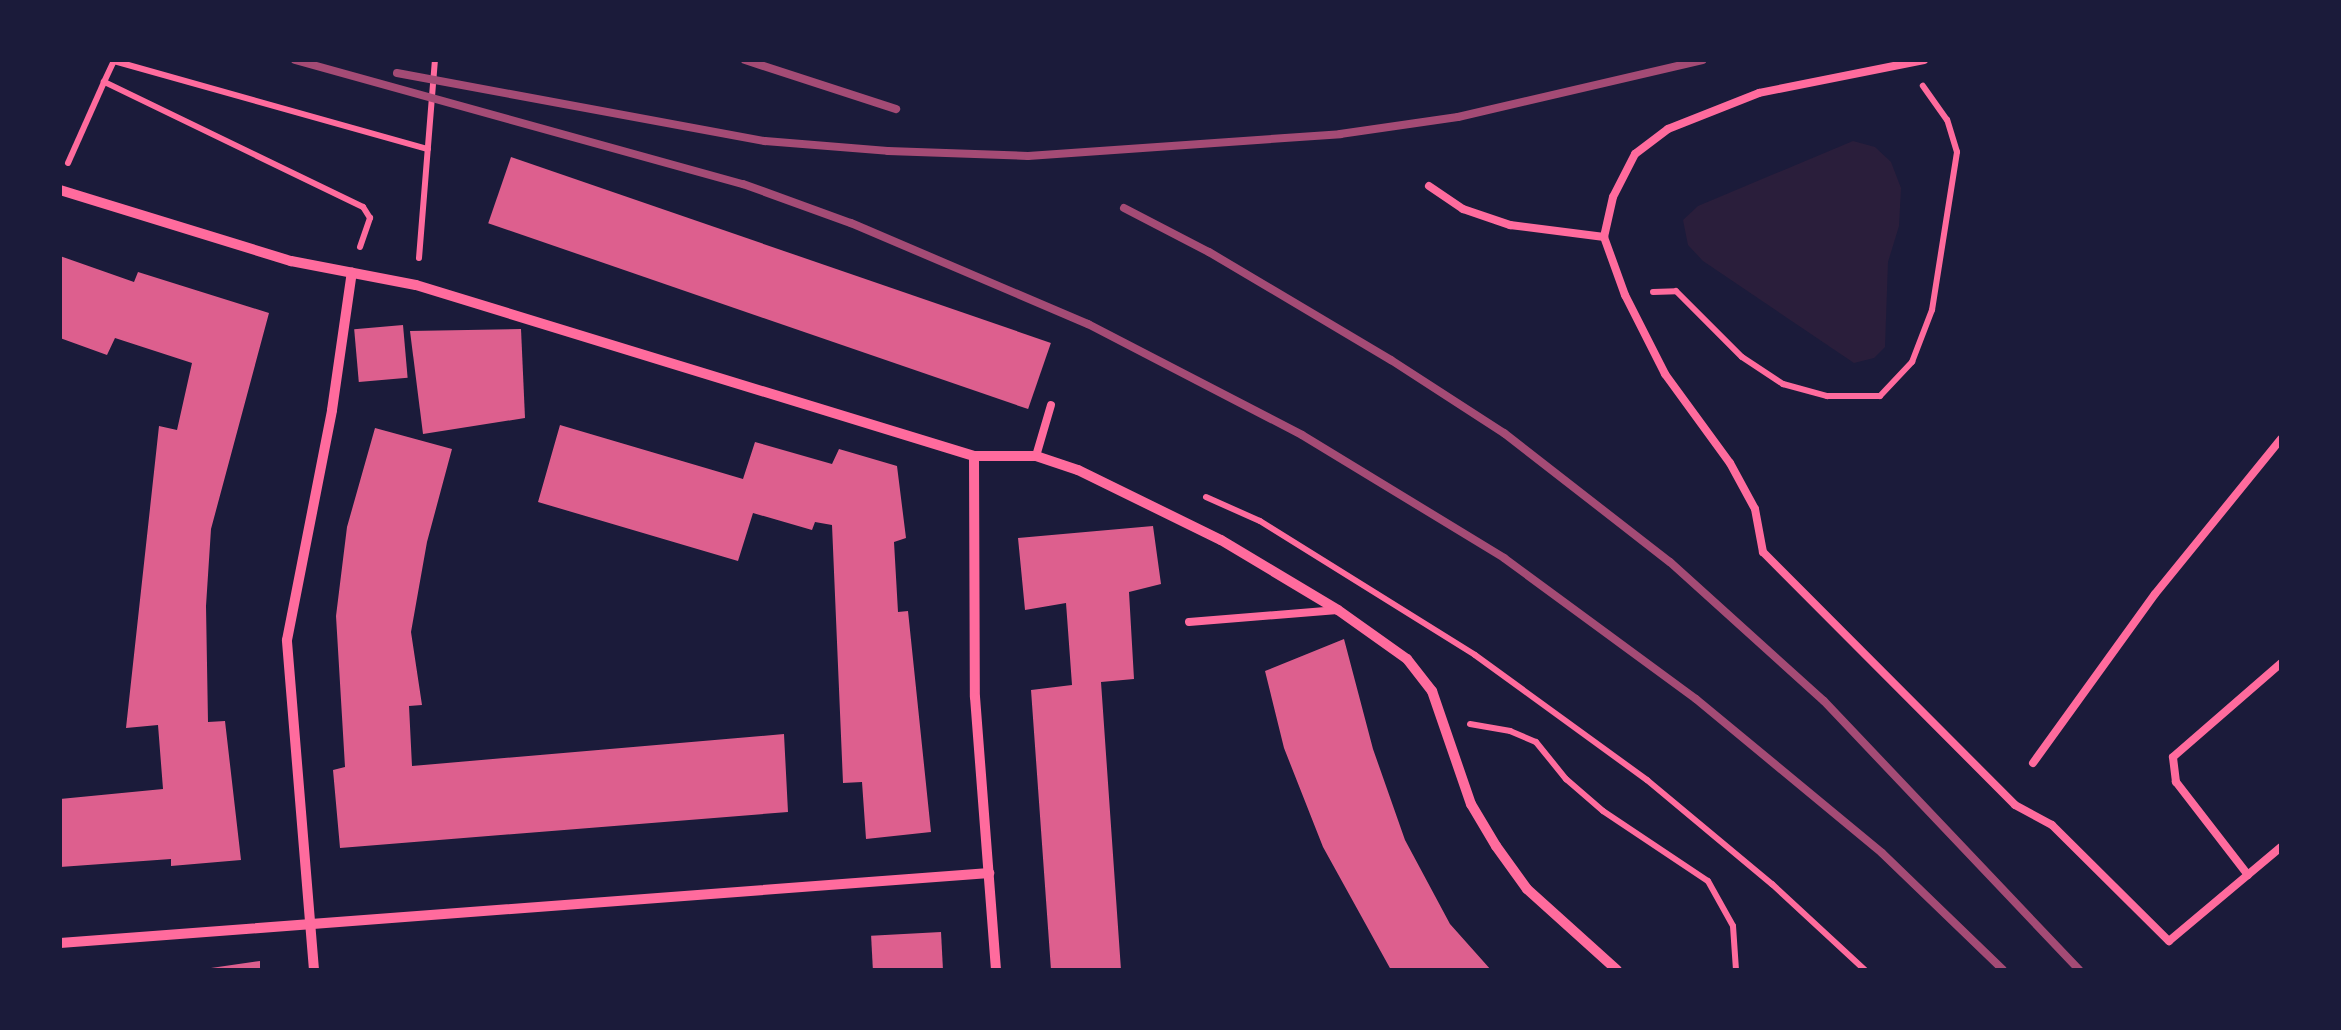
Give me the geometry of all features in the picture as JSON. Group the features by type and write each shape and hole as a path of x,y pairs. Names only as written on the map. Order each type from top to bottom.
{"street":[{"path":"60,190 290,261 416,285 974,456 1036,456 1078,470 1221,540 1338,610 1407,660 1432,691 1471,804 1496,846 1528,889 1617,970"},
{"path":"314,970 288,640 332,410 352,272"},
{"path":"974,456 976,697 996,970"},
{"path":"60,944 990,873"}],"lane":[{"path":"1920,60 1759,93 1668,129 1635,154 1613,197 1604,237 1624,294 1664,374 1730,464 1755,509 1763,552 2015,804 2052,825 2168,941 2281,847"},
{"path":"1429,186 1463,208 1510,225 1604,237"},
{"path":"1036,456 1051,404"},
{"path":"2033,763 2155,594 2281,438"},
{"path":"1189,622 1338,610"},
{"path":"2248,875 2176,782 2173,757 2281,664"}],"path":[{"path":"420,254 435,60"},
{"path":"1624,294 1676,291 1742,357 1783,384 1827,396 1880,396 1912,362 1932,310 1957,152 1948,120 1924,92 1920,60"},
{"path":"66,169 80,127 114,61 428,150"},
{"path":"104,82 363,207 370,218 352,272"},
{"path":"1198,493 1260,521 1475,655 1647,780 1772,884 1865,970"},
{"path":"1444,729 1472,724 1510,730 1536,742 1566,779 1603,810 1708,881 1733,926 1736,970"},
{"path":"1850,970 1858,964"}],"shaded area":[{"path":"1853,141 1875,147 1891,162 1901,188 1899,226 1888,262 1885,347 1874,358 1854,363 1703,261 1688,245 1683,220 1698,206"}],"building":[{"path":"511,157 1051,343 1028,409 488,223"},
{"path":"60,256 134,282 138,272 269,313 211,529 206,606 208,722 225,721 241,860 171,866 171,859 60,867 60,799 163,789 158,725 126,728 159,426 177,430 192,363 115,338 107,355 60,338"},
{"path":"403,325 408,378 359,382 354,329"},
{"path":"521,329 525,418 423,434 410,331"},
{"path":"560,425 743,479 755,442 832,464 839,449 897,466 906,538 894,542 898,612 908,611 931,832 866,839 862,782 843,783 832,525 815,522 812,530 753,513 738,561 538,502"},
{"path":"375,428 452,449 427,542 411,632 422,705 409,706 412,766 784,734 788,812 340,848 333,770 345,767 336,616 347,527"},
{"path":"1153,526 1161,584 1129,592 1134,679 1101,682 1121,970 1051,970 1031,690 1072,685 1066,603 1025,610 1018,538"},
{"path":"1344,639 1373,749 1405,840 1450,924 1491,970 1391,970 1323,847 1284,748 1265,671"},
{"path":"941,932 943,970 873,970 871,936"},
{"path":"260,961 260,970 211,970 211,968"}],"railway":[{"path":"295,60 743,184 851,223 1088,324 1302,435 1504,558 1696,699 1882,853 2003,970"},
{"path":"745,60 896,109"},
{"path":"397,73 765,141 1028,156 1340,134 1458,117 1702,60"},
{"path":"1124,208 1209,252 1391,360 1504,433 1670,562 1824,701 2079,970"}]}
